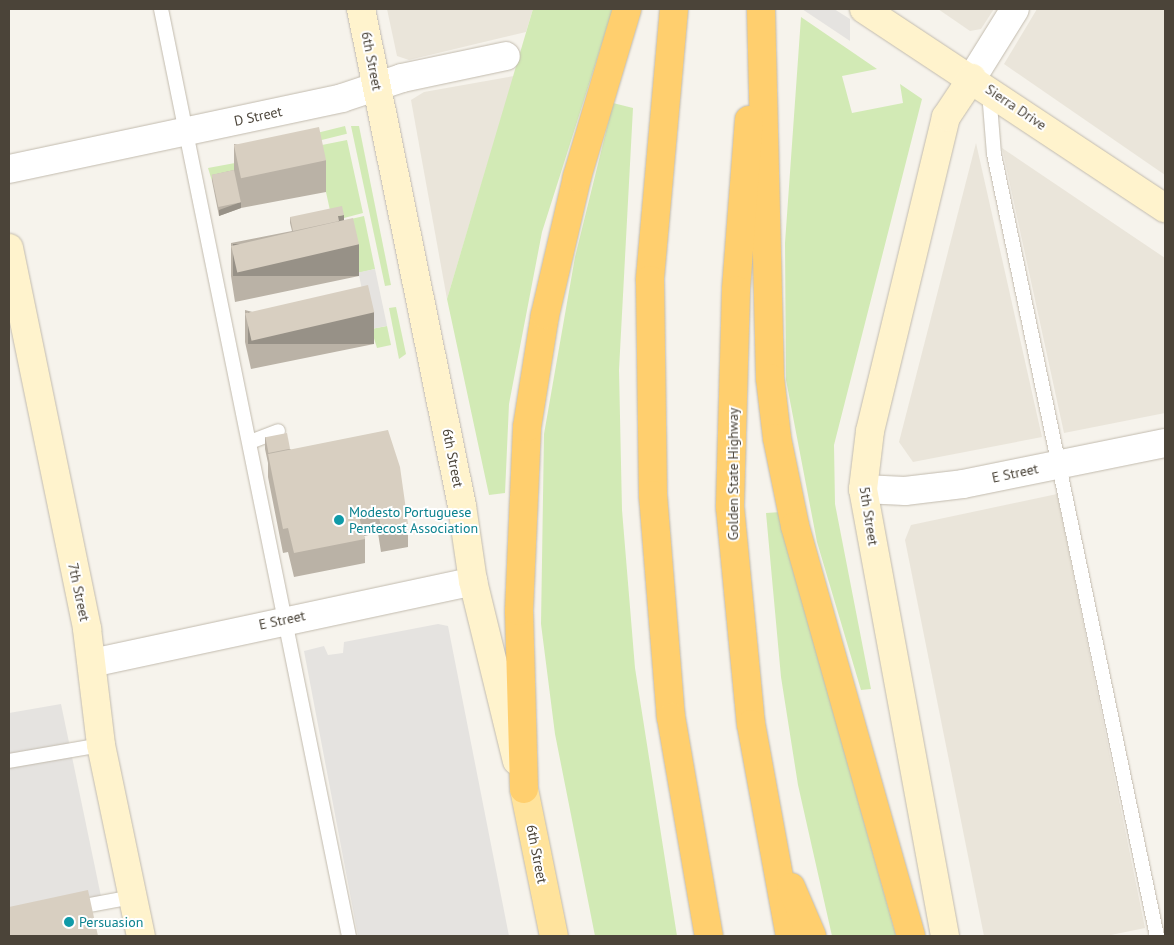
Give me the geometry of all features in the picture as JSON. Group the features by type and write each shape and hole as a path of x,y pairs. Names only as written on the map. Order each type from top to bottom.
{"highway":[{"path":"524,789 520,601 527,427 545,316 577,177 627,9"},
{"path":"674,9 650,280 653,495 671,717 710,936"},
{"path":"761,9 769,360 777,438 795,526 911,936"},
{"name":"Golden State Highway","path":"761,9 742,180 730,507 750,715 769,834 790,936"},
{"path":"769,834 812,936"}],"main road":[{"name":"6th Street","path":"524,789 554,936"}],"street":[{"name":"6th Street","path":"361,9 462,506 473,581 524,789"},
{"name":"Sierra Drive","path":"864,9 980,83 1164,208"},
{"path":"980,83 1015,9"},
{"name":"D Street","path":"9,169 342,98 377,86 506,56"},
{"name":"5th Street","path":"946,936 864,489 870,431 946,117 980,83"},
{"name":"7th Street","path":"9,248 92,663 101,745 141,936"},
{"name":"E Street","path":"864,489 901,491 963,484 1165,443"},
{"name":"E Street","path":"92,663 286,619 473,581"}],"lane":[{"path":"161,9 349,936"},
{"path":"980,83 1157,936"},
{"path":"250,442 278,431"},
{"path":"9,761 101,745"},
{"path":"56,911 133,897"}],"shaded area":[{"path":"387,9 533,9 526,32 409,60 397,56"},
{"path":"802,9 834,9 850,19 850,41"},
{"path":"938,9 994,9 981,29 970,31"},
{"path":"1037,9 1165,9 1165,175 1004,64"},
{"path":"514,76 447,299 411,100 424,92"},
{"path":"976,143 1042,437 913,462 899,442"},
{"path":"1002,148 1165,258 1165,413 1064,433"},
{"path":"375,269 387,326 370,329 358,273"},
{"path":"1057,494 1145,928 1106,936 984,936 905,540 911,525"},
{"path":"438,624 448,626 509,936 358,936 304,651 324,646 328,655 343,653 344,642"},
{"path":"61,704 103,906 9,934 9,713"}],"green space":[{"path":"533,9 613,9 542,232 509,404 505,493 489,495 447,299"},
{"path":"801,17 877,69 842,76 852,113 903,103 900,84 922,99 834,445 835,504 871,689 861,690 817,542 786,380 785,243"},
{"path":"613,103 633,108 619,370 622,510 635,668 677,936 595,936 555,734 541,624 544,434 575,257"},
{"path":"345,126 347,134 294,147 292,139"},
{"path":"351,126 359,126 391,285 385,286"},
{"path":"347,140 363,213 344,218 331,215 319,160 297,150"},
{"path":"235,163 241,175 212,181 208,168"},
{"path":"364,216 375,269 358,273 338,222"},
{"path":"396,307 406,354 399,359 389,308"},
{"path":"387,326 391,345 377,348 371,329"},
{"path":"781,512 896,936 832,936 798,785 781,677 766,513"}],"building":[{"path":"319,127 326,160 241,178 234,145"},
{"path":"234,170 241,202 218,207 212,175"},
{"path":"342,206 344,215 338,216 339,221 293,231 290,217"},
{"path":"353,218 359,244 237,272 231,246"},
{"path":"368,285 374,312 252,341 245,313"},
{"name":"Modesto Portuguese Pentecost Association","path":"388,430 400,467 408,524 381,529 378,510 358,513 365,539 294,553 288,528 283,529 268,454"},
{"path":"287,433 290,449 268,453 265,437"},
{"path":"88,890 98,936 9,936 9,907"}],"place":[{"name":"Modesto Portuguese Pentecost Association","path":"339,520"},
{"name":"Persuasion","path":"69,922"}]}
